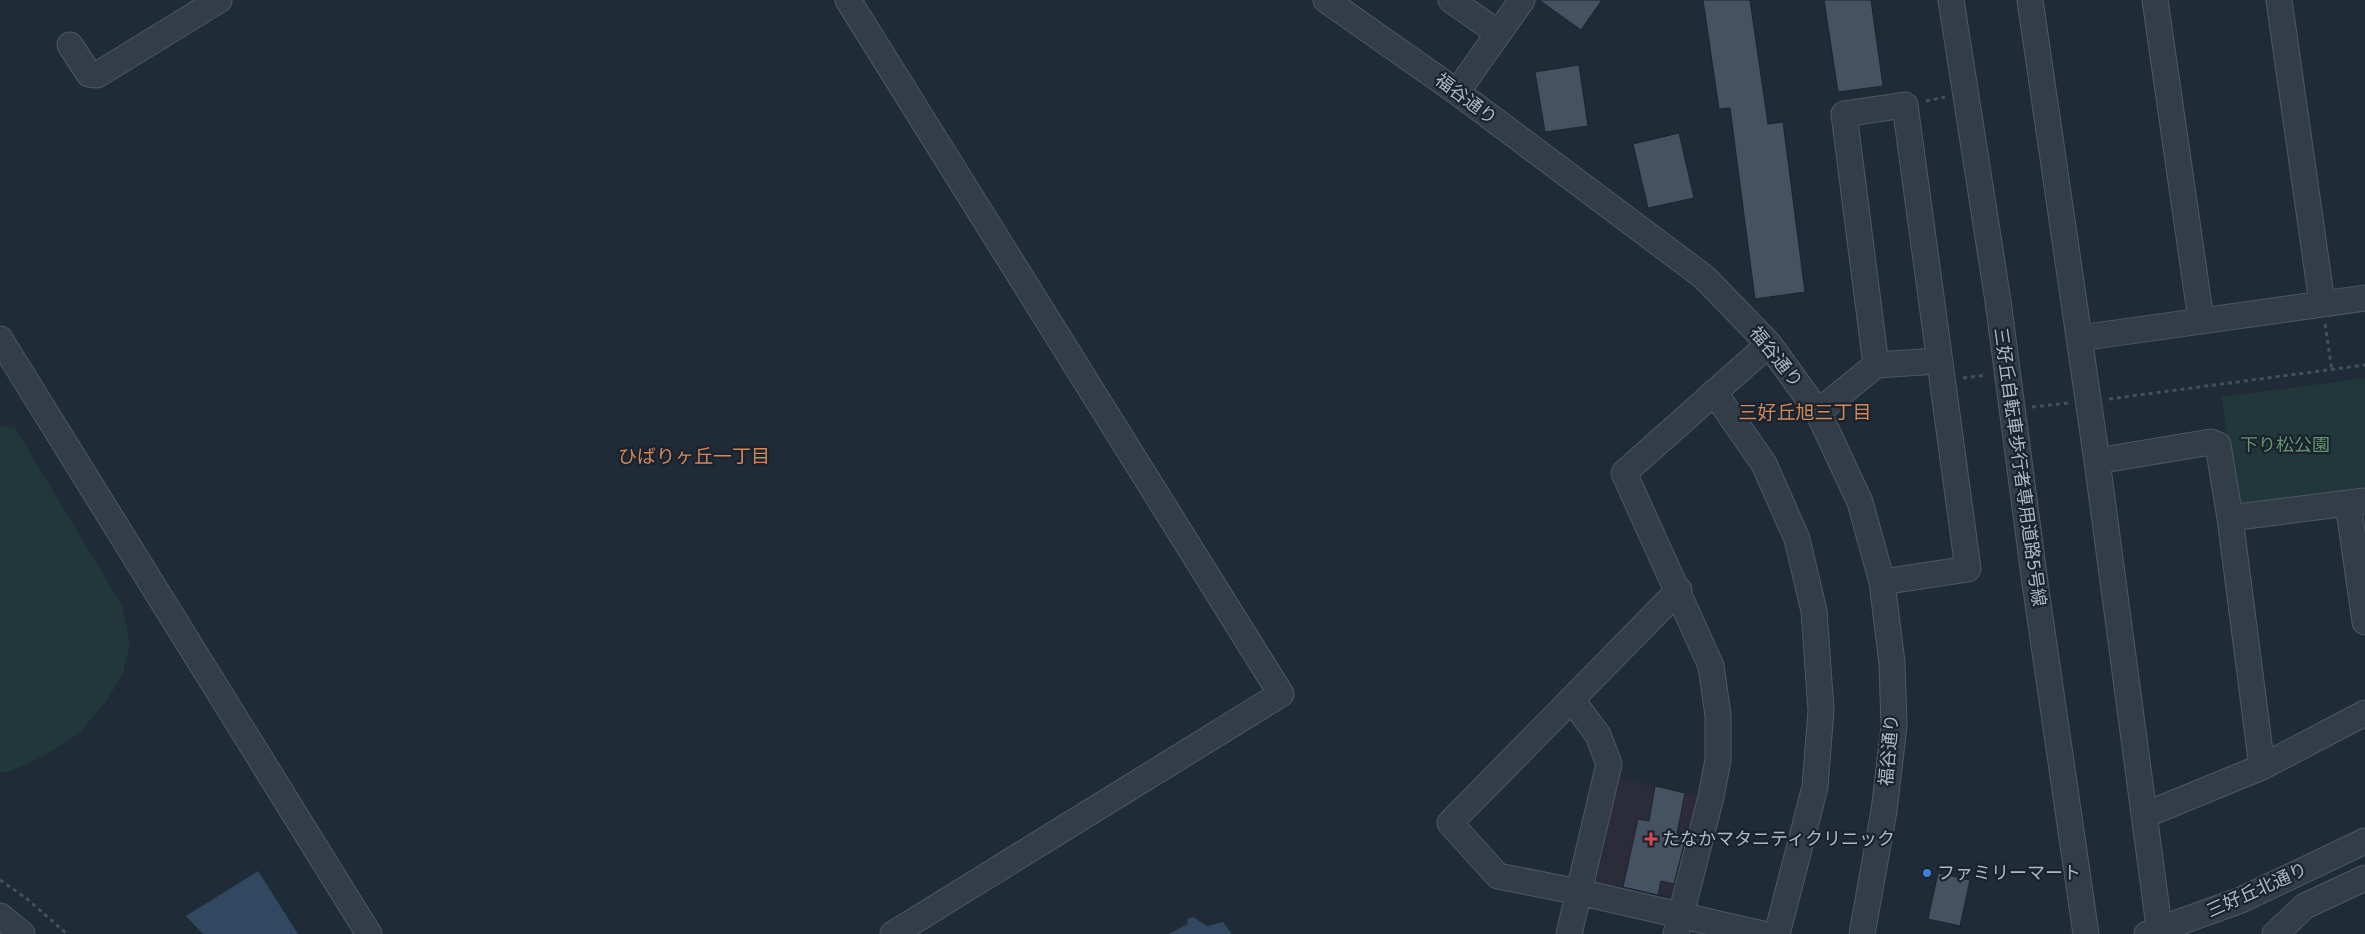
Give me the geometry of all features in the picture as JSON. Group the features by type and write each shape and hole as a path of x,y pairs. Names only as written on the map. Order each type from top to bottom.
{"street":[{"path":"70,45 89,74 97,76 219,0"},
{"path":"848,0 1281,694 892,934"},
{"name":"福谷通り","path":"1326,0 1457,92 1704,277 1769,344 1818,412 1860,502 1882,582 1892,663 1894,726 1884,811 1862,934"},
{"path":"1451,0 1498,33"},
{"path":"1457,92 1522,0"},
{"name":"三好丘自転車歩行者専用道路5号線","path":"1951,0 2007,372 2086,934"},
{"path":"2030,0 2098,461 2145,815 2156,933"},
{"path":"2155,0 2201,320"},
{"path":"2279,0 2322,303"},
{"path":"1876,365 1844,114 1905,105 1968,569 1882,582"},
{"path":"2080,338 2365,298"},
{"path":"0,339 369,934"},
{"path":"1678,925 1711,797 1718,760 1718,715 1711,666 1679,590 1624,473 1769,344"},
{"path":"1818,412 1876,365 1940,371"},
{"path":"1714,392 1764,464 1797,539 1814,611 1821,710 1815,787 1777,934"},
{"path":"2098,461 2211,442 2218,445 2230,518 2262,767"},
{"path":"2230,518 2357,502 2365,622"},
{"path":"1679,590 1450,824 1498,876 1579,892 1678,925 1762,934"},
{"path":"1569,934 1606,787 1609,764 1598,735 1572,700"},
{"path":"2145,815 2262,767 2365,713"},
{"name":"三好丘北通り","path":"2156,933 2241,900 2365,841"},
{"path":"2276,934 2305,906 2365,878"},
{"path":"0,916 22,934"}],"path":[{"path":"1905,105 1965,92"},
{"path":"2322,303 2332,370"},
{"path":"2011,409 2088,401 2365,365"},
{"path":"1940,371 2007,372"},
{"path":"0,880 26,898 67,934"}],"shaded area":[{"name":"たなかマタニティクリニック","path":"1619,779 1705,797 1685,899 1596,882"}],"green space":[{"name":"下り松公園","path":"2365,378 2365,487 2237,509 2222,397"},
{"path":"0,425 15,428 122,605 130,644 123,673 106,702 79,733 46,755 11,771 0,773"}],"water":[{"path":"258,871 298,934 203,934 186,916"},
{"path":"1193,917 1207,926 1223,922 1232,934 1168,934 1188,924 1187,919"}],"building":[{"path":"1539,0 1602,0 1581,30"},
{"path":"1703,0 1750,0 1768,124 1783,122 1805,292 1755,299 1730,108 1719,109"},
{"path":"1824,0 1871,0 1883,86 1838,92"},
{"path":"1579,65 1588,126 1545,132 1535,72"},
{"path":"1679,133 1694,198 1648,208 1633,144"},
{"path":"1655,786 1685,793 1677,834 1686,836 1674,884 1661,881 1658,895 1623,887 1638,819 1649,821"},
{"path":"1938,873 1970,880 1960,926 1928,919"}],"place":[{"name":"たなかマタニティクリニック","path":"1651,839"},
{"name":"ファミリーマート","path":"1927,873"}],"district":[{"name":"三好丘旭三丁目","path":"1805,412"},
{"name":"ひばりヶ丘一丁目","path":"694,456"}]}
